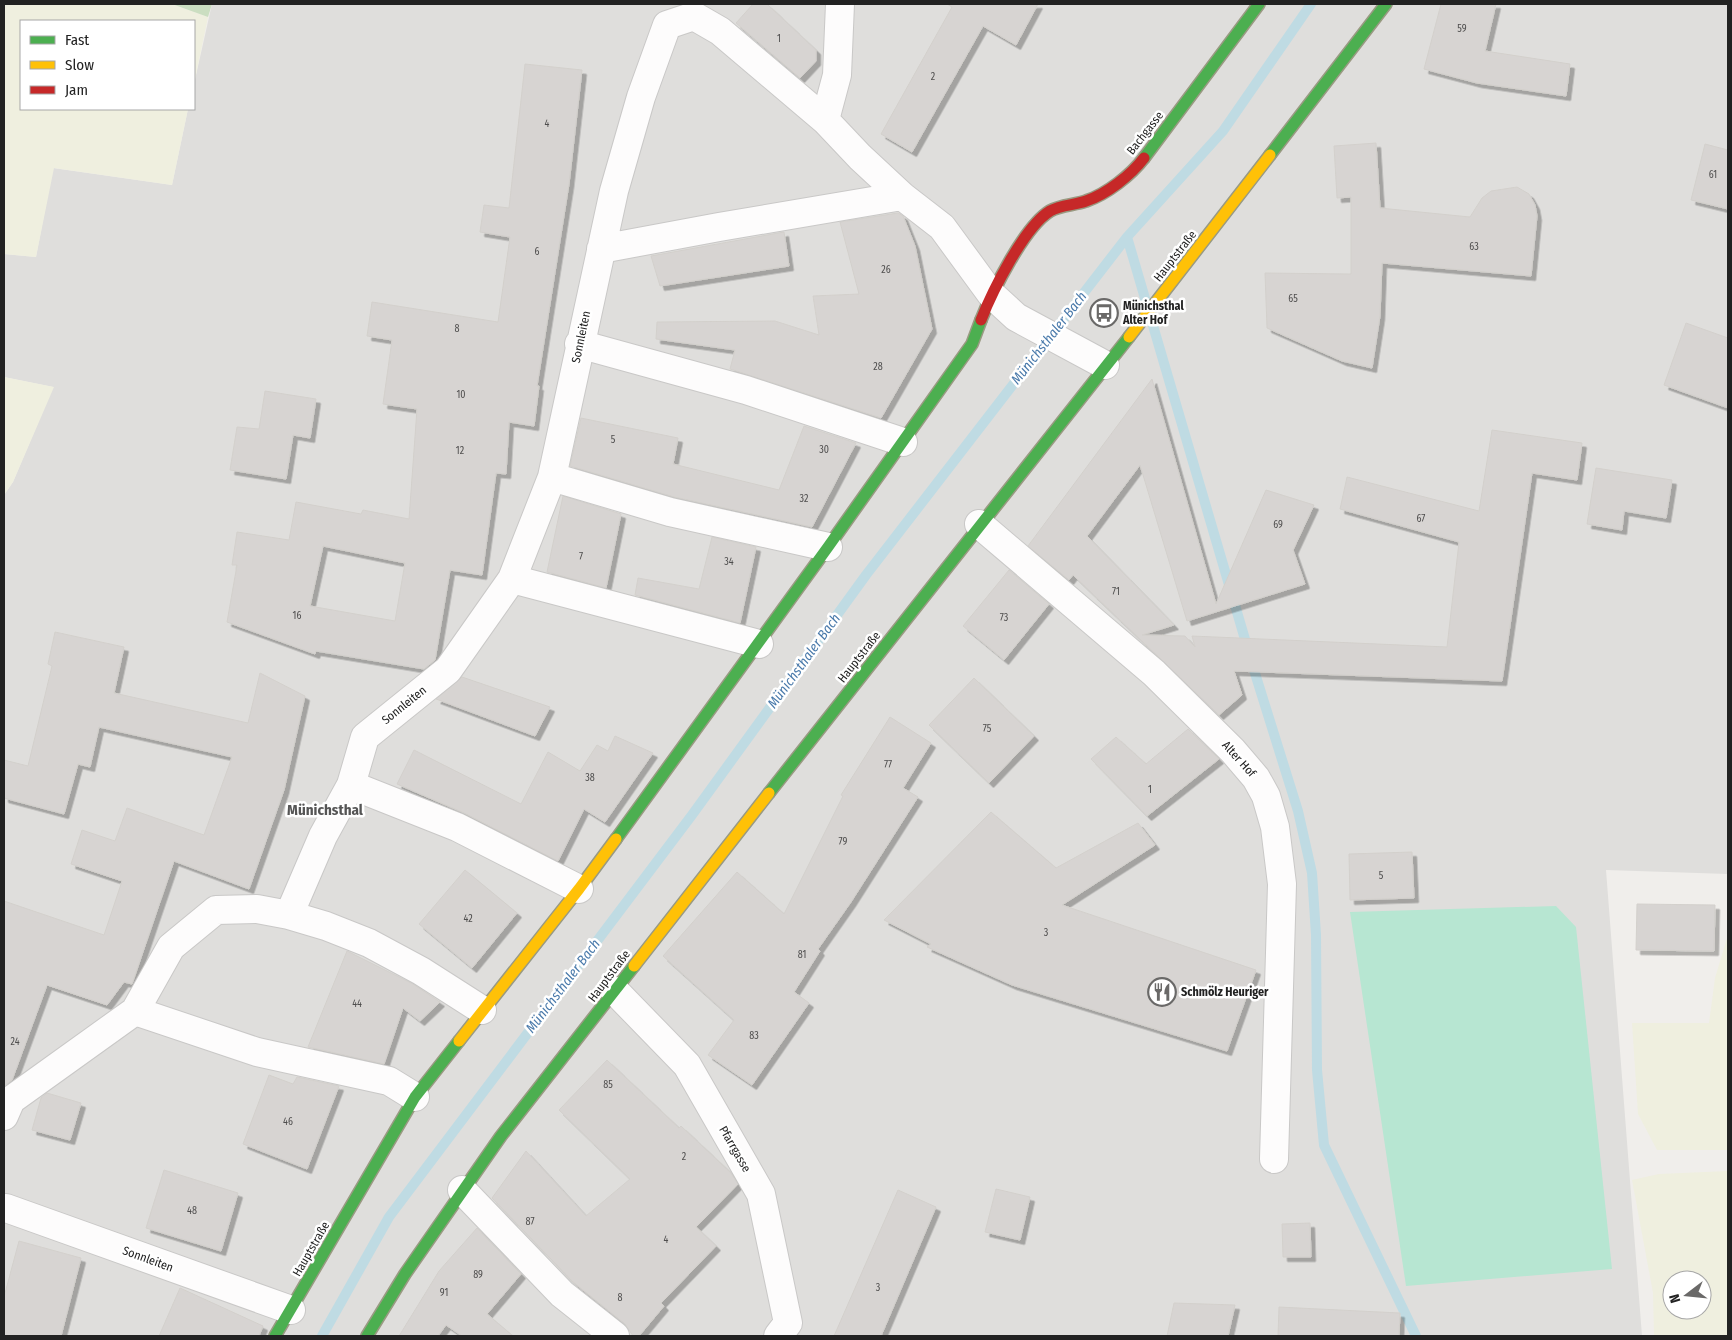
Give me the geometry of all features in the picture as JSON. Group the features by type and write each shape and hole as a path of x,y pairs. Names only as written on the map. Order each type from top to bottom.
{"street":[{"path":"825,120 837,75 840,4"},
{"name":"Bachgasse","path":"991,294 1031,229 1050,211 1088,201 1114,186 1140,163 1259,4"},
{"name":"Hauptstraße","path":"367,1336 405,1274 501,1136 979,524 1162,294 1386,4"},
{"name":"Sonnleiten","path":"289,915 324,836 350,785 365,736 448,670 512,579 552,477 579,344 614,191 641,97 667,25 693,10 825,120 860,157 902,196 942,228 991,294 1016,317 1105,365"},
{"path":"601,249 902,196"},
{"name":"Hauptstraße","path":"275,1336 415,1097 579,888 759,644 972,344 991,294"},
{"path":"579,344 746,390 903,442"},
{"path":"552,477 670,512 828,547"},
{"name":"Alter Hof","path":"979,524 1154,673 1233,751 1256,778 1266,796 1275,827 1282,884 1274,1159"},
{"path":"512,579 759,644"},
{"path":"350,785 457,827 579,888"},
{"path":"4,1116 11,1100 136,1011 171,947 216,910 257,909 289,915 369,943 422,971 482,1010"},
{"name":"Pfarrgasse","path":"615,991 687,1066 761,1194 788,1323 778,1336"},
{"path":"136,1011 257,1052 389,1081 415,1097"},
{"path":"462,1190 562,1294 616,1336"},
{"name":"Sonnleiten","path":"4,1205 291,1310"}],"shaded area":[{"path":"212,4 1728,4 1728,874 1606,870 1642,1336 4,1336 4,495 13,482 53,387 4,377 4,254 36,257 53,168 172,185 188,110 195,110 195,80"}],"green space":[{"path":"4,4 172,4 208,17 195,79 195,20 20,20 20,110 188,110 172,185 54,168 36,257 4,254"},
{"path":"172,4 212,4 208,17"},
{"path":"4,377 54,387 13,482 4,495"},
{"path":"1556,906 1576,927 1612,1269 1406,1286 1350,912"},
{"path":"1728,935 1728,1150 1657,1150 1638,1114 1632,1023 1709,1023 1715,978"},
{"path":"1728,1171 1728,1336 1654,1336 1653,1293 1632,1180 1659,1174"}],"building":[{"path":"753,4 767,4 816,50 816,61 800,78 736,23"},
{"path":"947,4 1038,4 1016,45 983,26 912,152 881,134 952,7"},
{"path":"1441,4 1496,4 1485,51 1570,64 1566,96 1477,83 1424,69"},
{"path":"525,64 582,70 569,184 537,386 539,386 534,426 509,422 506,474 496,473 482,575 450,570 435,660 424,669 316,651 315,654 227,622 237,565 232,565 237,532 289,540 296,502 361,514 363,510 409,519 417,409 383,404 392,340 367,336 372,302 498,322 510,237 480,232 484,205 509,208","holes":["323,546 405,563 395,621 310,606"]},
{"path":"1376,143 1380,208 1470,217 1482,198 1491,191 1517,187 1529,194 1535,205 1537,216 1531,276 1382,263 1380,316 1372,368 1342,361 1267,328 1265,273 1351,274 1351,197 1337,198 1334,146"},
{"path":"1705,144 1728,150 1728,209 1691,200"},
{"path":"898,213 903,216 915,246 932,329 881,418 730,369 735,350 656,339 657,322 775,321 819,335 813,296 859,294 840,222"},
{"path":"784,232 789,266 660,286 651,256"},
{"path":"1686,323 1728,338 1728,408 1664,385"},
{"path":"1152,379 1216,604 1266,490 1314,505 1293,550 1305,584 1187,621 1140,465 1087,536 1174,625 1142,635 1185,636 1195,647 1192,636 1447,647 1459,542 1340,509 1347,477 1479,511 1492,430 1582,443 1577,480 1532,473 1502,681 1234,671 1242,695 1219,715 1073,575 1069,580 1028,546"},
{"path":"265,391 316,399 310,438 293,435 286,479 230,470 237,427 259,429"},
{"path":"581,418 678,438 673,464 779,490 804,426 856,443 812,527 674,497 570,466"},
{"path":"1596,468 1672,480 1666,518 1624,511 1622,530 1587,524"},
{"path":"563,496 621,514 606,588 547,572"},
{"path":"712,537 756,547 740,623 635,595 638,578 699,589"},
{"path":"1009,570 1049,604 1004,660 963,626"},
{"path":"55,632 124,647 114,693 248,723 260,673 305,696 284,790 249,889 174,861 132,984 124,982 107,1005 47,985 12,1080 4,1086 4,901 104,935 122,881 71,864 82,830 115,841 127,808 204,835 232,757 99,727 90,767 78,764 64,814 4,798 4,760 28,766 52,666 48,664"},
{"path":"462,677 550,707 535,736 436,699"},
{"path":"974,678 1034,736 989,783 929,725"},
{"path":"890,717 931,743 903,788 918,797 851,902 818,949 820,951 794,992 809,1003 752,1085 708,1055 734,1020 663,956 737,872 784,914 843,796 841,795"},
{"path":"1188,729 1219,759 1147,816 1091,759 1116,737 1146,764"},
{"path":"615,736 653,753 605,822 584,809 558,861 464,813 397,784 414,750 521,804 548,752 580,771 597,745 608,751"},
{"path":"991,812 1056,868 1138,823 1155,845 1062,905 1256,970 1227,1051 1012,985 927,947 931,944 884,920"},
{"path":"1412,852 1414,898 1350,900 1349,854"},
{"path":"465,870 517,913 472,968 419,924"},
{"path":"1637,904 1715,905 1714,951 1636,950"},
{"path":"347,951 413,984 440,1002 420,1021 403,1008 384,1064 308,1047"},
{"path":"607,1060 679,1128 681,1126 731,1173 738,1184 696,1227 716,1246 661,1303 664,1306 639,1336 633,1336 625,1324 573,1282 492,1198 526,1151 586,1216 630,1179 559,1110"},
{"path":"269,1075 293,1084 297,1077 339,1086 307,1169 243,1144"},
{"path":"47,1093 81,1103 70,1140 32,1130 41,1098"},
{"path":"164,1170 238,1193 221,1251 146,1228"},
{"path":"996,1189 1030,1197 1020,1240 985,1232"},
{"path":"898,1190 936,1207 881,1336 834,1336"},
{"path":"1310,1223 1311,1257 1283,1257 1282,1224"},
{"path":"477,1228 521,1274 487,1314 513,1336 462,1336 446,1325 438,1336 399,1336 439,1271"},
{"path":"19,1241 81,1258 61,1336 4,1336 4,1297"},
{"path":"180,1288 263,1326 259,1336 159,1336"},
{"path":"1174,1303 1235,1305 1228,1336 1167,1336"},
{"path":"1279,1307 1400,1313 1399,1336 1278,1336"}],"waterway":[{"name":"Münichsthaler Bach","path":"322,1336 389,1217 692,815 866,575 1127,237 1223,131 1311,4"},
{"path":"1127,237 1254,670 1298,811 1312,873 1316,935 1317,1070 1324,1145 1416,1336"}],"traffic: fast":[{"path":"1144,158 1259,4"},
{"path":"1270,155 1386,4"},
{"path":"616,839 828,547 972,344 981,320"},
{"path":"769,793 1129,337"},
{"path":"367,1336 405,1274 501,1136 634,966"},
{"path":"275,1336 415,1097 459,1041"}],"traffic: slow":[{"path":"1129,337 1270,155"},
{"path":"634,966 769,793"},
{"path":"459,1041 616,839"}],"traffic: jam":[{"path":"981,320 1010,261 1040,219 1054,209 1086,201 1102,194 1125,177 1144,158"}],"place":[{"name":"Münichsthal Alter Hof","path":"1104,313"},
{"name":"Schmölz Heuriger","path":"1162,992"}],"district":[{"name":"Münichsthal","path":"325,810"}]}
